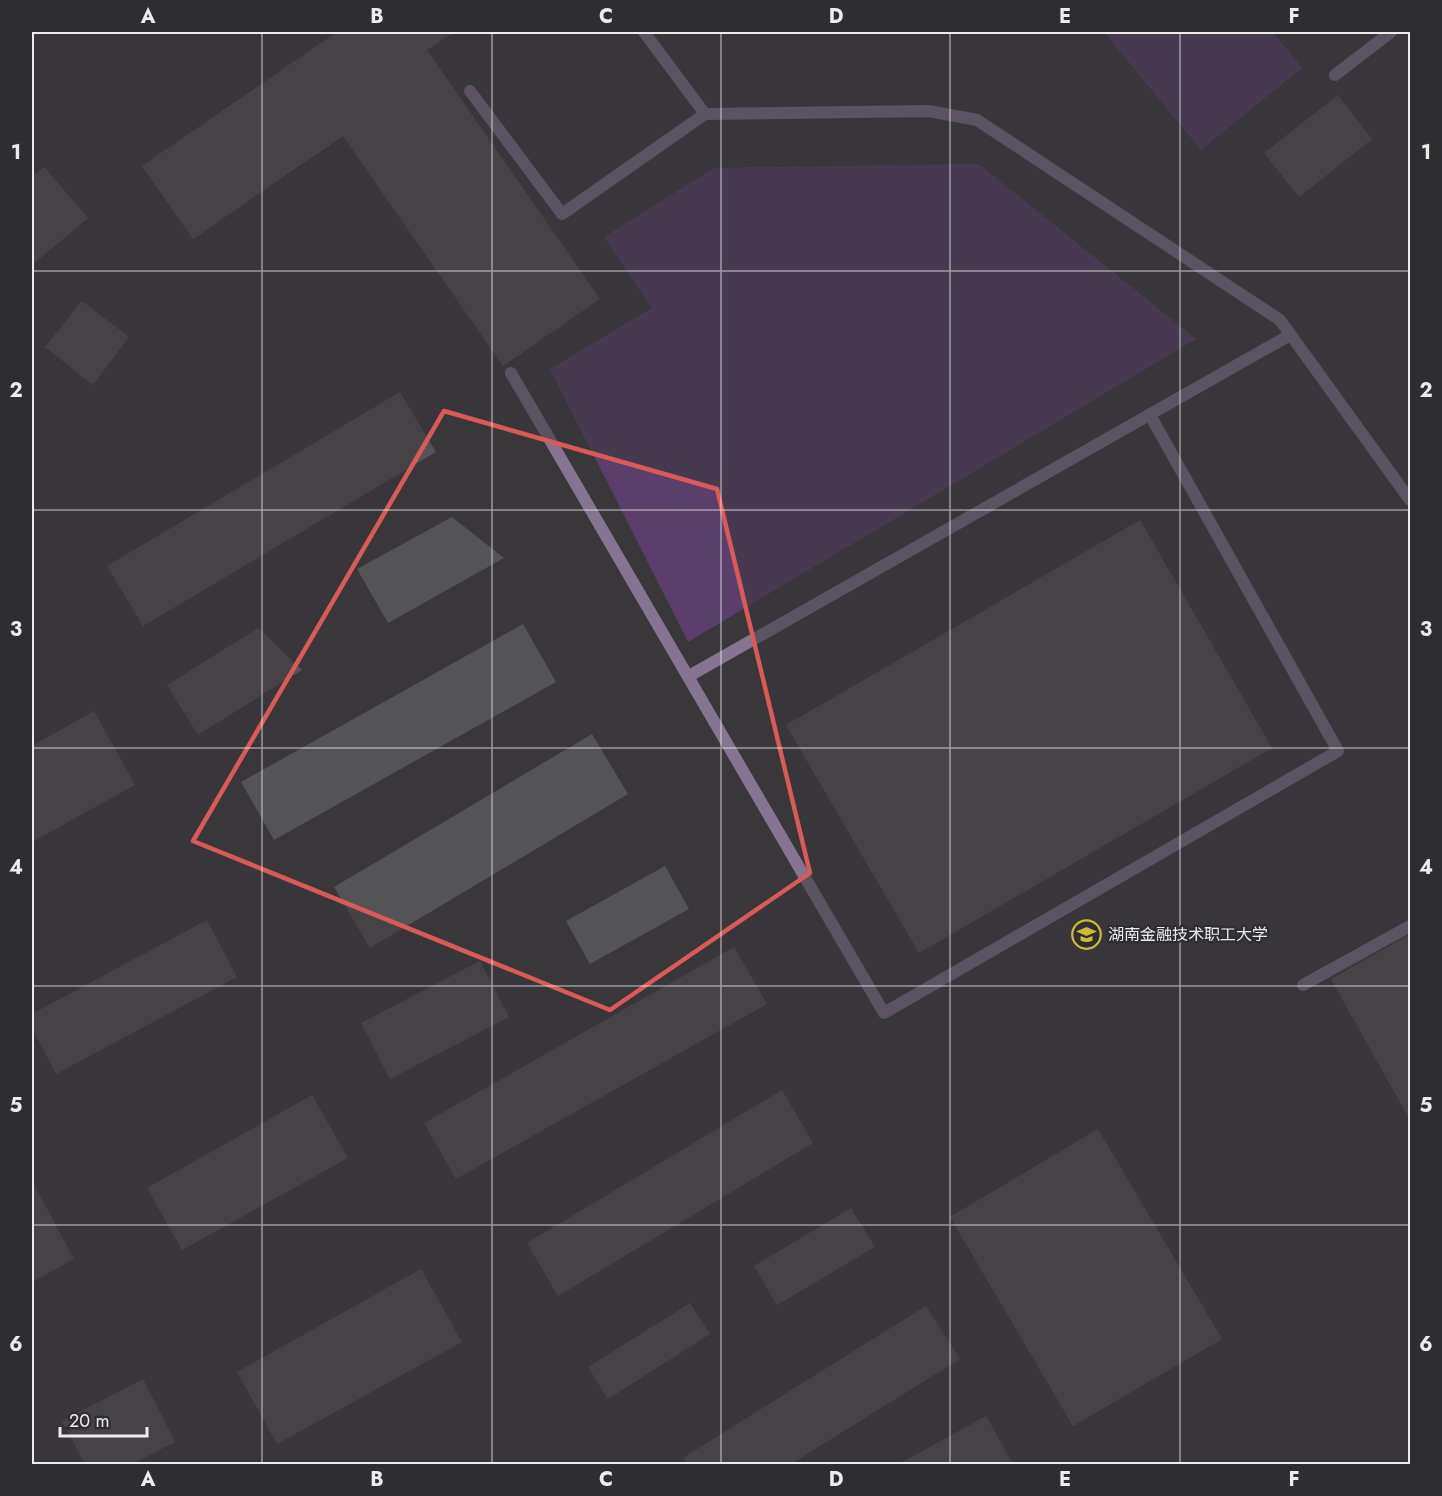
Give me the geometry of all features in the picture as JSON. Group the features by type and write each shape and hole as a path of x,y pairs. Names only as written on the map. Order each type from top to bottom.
{"lane":[{"path":"644,32 705,114"},
{"path":"1335,75 1391,32"},
{"path":"470,91 562,214 705,114 928,111 977,120 1280,320 1410,500"},
{"path":"689,676 1290,335"},
{"path":"511,373 884,1013 1338,751 1150,415"},
{"path":"1303,985 1410,926"}],"highlighted area":[{"path":"444,411 717,489 810,873 610,1010 193,841"}],"shaded area":[{"path":"1104,32 1273,32 1302,68 1201,150"},
{"path":"979,164 1196,339 688,642 550,369 652,308 604,237 714,168"}],"building":[{"path":"337,32 454,32 427,50 600,299 503,366 343,136 193,239 142,166"},
{"path":"1338,95 1372,139 1299,197 1264,153"},
{"path":"44,167 88,218 32,265 32,177"},
{"path":"82,301 129,337 93,385 45,347"},
{"path":"400,392 436,452 143,626 107,566"},
{"path":"452,517 504,558 388,623 357,569"},
{"path":"1140,520 1272,748 919,953 786,725"},
{"path":"523,624 556,682 274,840 241,782"},
{"path":"258,628 302,670 198,735 167,685"},
{"path":"94,711 135,785 32,842 32,746"},
{"path":"592,734 628,794 370,948 334,887"},
{"path":"665,866 689,909 590,964 566,921"},
{"path":"207,920 237,977 56,1074 32,1028 32,1014"},
{"path":"1410,934 1410,1120 1331,979"},
{"path":"734,947 767,1004 456,1179 424,1123"},
{"path":"480,961 509,1017 390,1079 361,1023"},
{"path":"782,1090 813,1143 558,1296 527,1243"},
{"path":"312,1095 348,1158 182,1250 147,1188"},
{"path":"1098,1129 1222,1339 1073,1426 950,1217"},
{"path":"32,1181 74,1259 32,1282"},
{"path":"851,1208 875,1247 777,1305 754,1266"},
{"path":"421,1269 462,1342 277,1444 237,1372"},
{"path":"690,1303 710,1334 608,1399 588,1367"},
{"path":"926,1306 960,1359 791,1464 687,1464 683,1458"},
{"path":"143,1379 175,1442 132,1464 85,1464 62,1421"},
{"path":"986,1416 1013,1464 899,1464"}],"place":[{"name":"湖南金融技术职工大学","path":"1087,934"}]}
